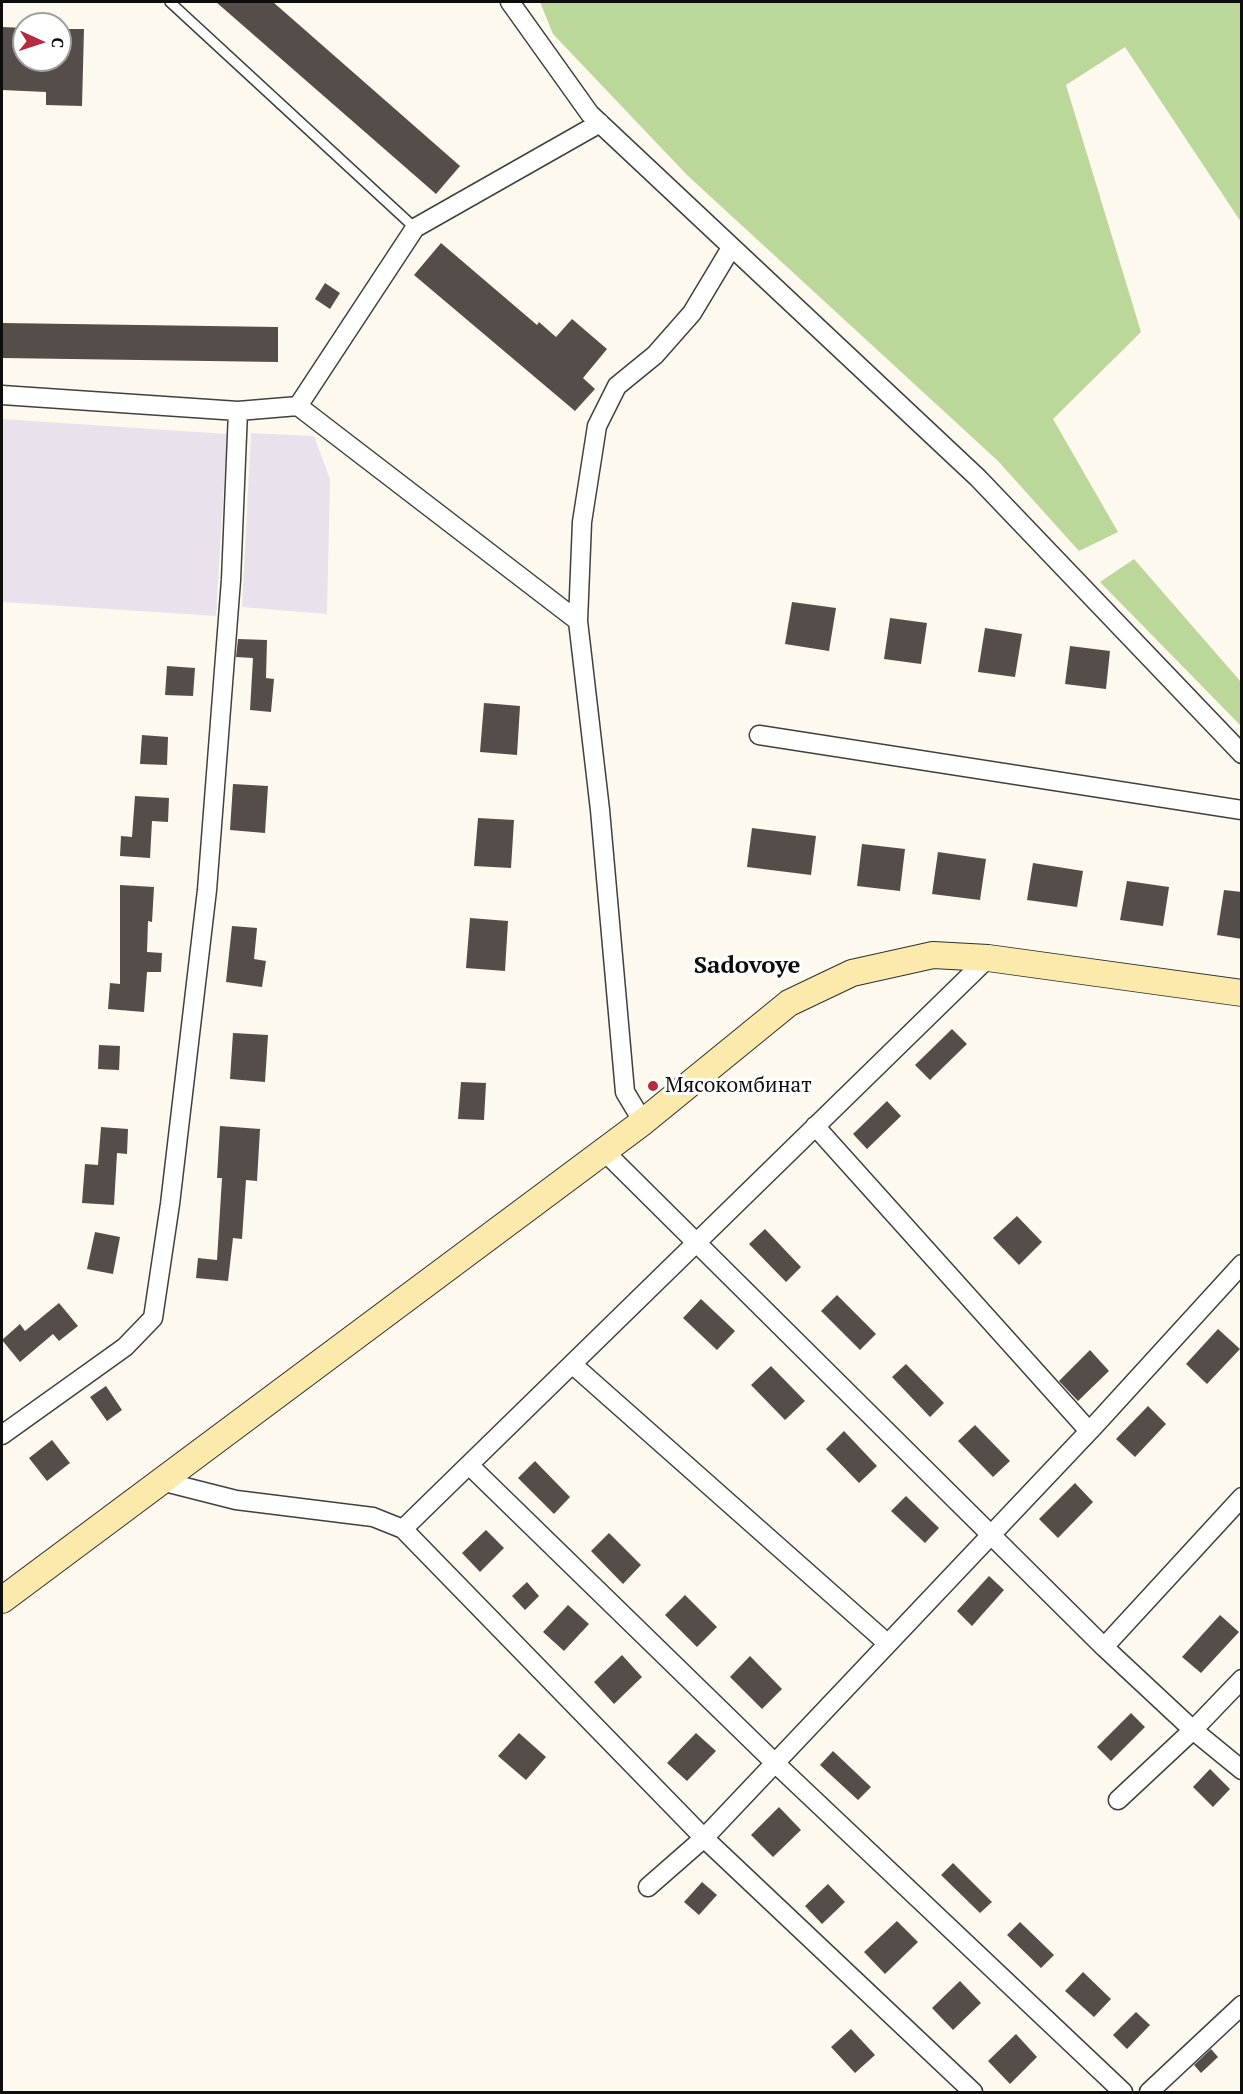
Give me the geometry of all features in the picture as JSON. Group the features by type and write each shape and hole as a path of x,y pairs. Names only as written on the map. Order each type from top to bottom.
{"street":[{"path":"510,2 551,62 600,123 978,478 1242,754"},
{"path":"298,406 415,228 600,123"},
{"path":"643,1122 625,1092 600,810 578,621 582,522 597,426 617,386 654,355 692,313 731,248"},
{"path":"2,395 238,411 298,406 578,621"},
{"path":"2,1435 125,1347 153,1318 170,1204 207,890 231,580 238,411"},
{"path":"759,735 1242,810"},
{"path":"2,1597 643,1122 789,1003 852,973 933,955 988,958 1242,993"},
{"path":"403,1529 988,958"},
{"path":"815,1126 1089,1431"},
{"path":"604,1151 695,1244 1104,1647 1193,1730 1242,1770"},
{"path":"648,1887 704,1838 989,1534 1089,1431 1242,1264"},
{"path":"572,1364 887,1643"},
{"path":"469,1464 775,1763 1123,2092"},
{"path":"161,1481 236,1500 373,1517 403,1529 704,1838 973,2092"},
{"path":"1104,1647 1242,1497"},
{"path":"1118,1800 1193,1730 1242,1679"},
{"path":"1149,2092 1242,2005"}],"lane":[{"path":"170,2 415,228"}],"shaded area":[{"path":"2,419 227,434 216,616 2,602"},
{"path":"251,433 314,436 330,479 327,614 242,607"}],"green space":[{"path":"540,2 1241,2 1241,222 1125,47 1066,85 1141,332 1053,419 1118,532 1079,551 998,461 687,175 553,34"},
{"path":"1134,559 1241,682 1241,726 1100,582"}],"building":[{"path":"216,2 273,2 460,166 436,194"},
{"path":"2,27 12,27 12,72 72,72 72,29 84,29 82,106 46,105 46,92 2,90"},
{"path":"441,243 537,325 539,322 556,337 572,319 607,349 583,378 595,389 575,411 414,275"},
{"path":"325,283 340,293 330,309 315,299"},
{"path":"2,323 278,327 278,362 2,358"},
{"path":"792,602 836,608 829,651 785,644"},
{"path":"890,618 927,623 921,664 884,659"},
{"path":"985,628 1022,634 1015,677 978,672"},
{"path":"238,639 267,640 266,678 274,679 271,712 250,710 253,658 236,657"},
{"path":"1070,646 1110,651 1106,689 1065,684"},
{"path":"167,666 195,668 193,696 165,695"},
{"path":"484,703 520,706 517,755 480,752"},
{"path":"142,735 168,737 167,765 140,764"},
{"path":"233,784 268,786 265,833 230,830"},
{"path":"135,796 169,798 168,822 152,821 150,858 120,856 121,836 132,837"},
{"path":"478,818 514,820 511,868 474,866"},
{"path":"752,828 816,836 811,875 747,867"},
{"path":"862,844 905,849 900,891 857,886"},
{"path":"938,852 986,859 980,900 932,894"},
{"path":"1033,863 1083,871 1077,907 1027,900"},
{"path":"1127,881 1169,887 1163,926 1120,920"},
{"path":"120,885 154,887 152,922 148,921 147,952 162,953 161,972 147,972 144,1012 108,1009 110,983 120,984"},
{"path":"1224,890 1242,892 1242,939 1217,935"},
{"path":"470,918 508,921 505,971 466,968"},
{"path":"232,926 257,928 254,959 266,961 262,987 226,982"},
{"path":"952,1029 967,1044 930,1080 915,1065"},
{"path":"233,1033 268,1035 265,1082 230,1079"},
{"path":"99,1045 120,1046 119,1070 98,1069"},
{"path":"461,1082 486,1083 484,1120 458,1119"},
{"path":"887,1101 901,1116 867,1149 853,1134"},
{"path":"220,1126 260,1129 257,1181 246,1180 242,1239 233,1238 228,1281 196,1278 198,1258 217,1260 222,1178 217,1178"},
{"path":"101,1127 128,1129 127,1154 117,1153 114,1205 82,1203 85,1164 98,1165"},
{"path":"1017,1216 1042,1242 1019,1265 993,1238"},
{"path":"765,1229 801,1267 786,1282 749,1244"},
{"path":"95,1232 120,1237 113,1274 87,1269"},
{"path":"837,1295 876,1334 860,1350 821,1311"},
{"path":"701,1299 735,1331 717,1350 683,1318"},
{"path":"59,1303 78,1326 59,1341 53,1334 20,1362 2,1340 20,1324 25,1331"},
{"path":"1218,1329 1240,1349 1207,1384 1186,1364"},
{"path":"1090,1350 1109,1371 1078,1401 1059,1381"},
{"path":"906,1364 944,1403 930,1417 892,1377"},
{"path":"771,1366 805,1401 785,1420 751,1385"},
{"path":"106,1386 122,1410 107,1421 90,1397"},
{"path":"1148,1406 1166,1424 1135,1457 1116,1439"},
{"path":"975,1425 1010,1461 993,1477 958,1441"},
{"path":"844,1431 877,1466 859,1483 826,1449"},
{"path":"52,1440 70,1463 47,1481 29,1458"},
{"path":"535,1461 570,1497 554,1514 518,1478"},
{"path":"1075,1483 1093,1502 1058,1538 1039,1519"},
{"path":"906,1496 939,1528 925,1543 891,1511"},
{"path":"486,1530 504,1548 480,1572 462,1553"},
{"path":"609,1533 641,1565 623,1584 591,1551"},
{"path":"989,1576 1004,1590 972,1626 957,1611"},
{"path":"527,1582 539,1596 525,1610 512,1596"},
{"path":"685,1595 717,1627 697,1647 665,1615"},
{"path":"568,1605 589,1624 564,1651 543,1632"},
{"path":"1220,1615 1239,1632 1201,1673 1182,1657"},
{"path":"622,1655 642,1677 614,1704 594,1682"},
{"path":"750,1656 782,1689 762,1709 730,1677"},
{"path":"1131,1713 1145,1727 1111,1761 1097,1747"},
{"path":"519,1733 546,1757 526,1780 498,1756"},
{"path":"696,1733 716,1751 687,1781 667,1763"},
{"path":"833,1751 871,1787 858,1800 820,1765"},
{"path":"1210,1769 1230,1789 1213,1807 1193,1787"},
{"path":"779,1807 801,1830 773,1857 751,1835"},
{"path":"953,1863 992,1902 980,1913 941,1875"},
{"path":"702,1882 717,1895 699,1915 684,1902"},
{"path":"828,1884 845,1902 822,1924 805,1906"},
{"path":"897,1921 918,1942 885,1974 864,1952"},
{"path":"1020,1922 1054,1955 1041,1968 1007,1935"},
{"path":"1083,1972 1111,1999 1094,2017 1065,1991"},
{"path":"960,1981 981,2003 953,2030 932,2008"},
{"path":"1136,2012 1150,2025 1127,2049 1113,2035"},
{"path":"851,2029 875,2055 855,2073 831,2047"},
{"path":"1016,2034 1037,2057 1010,2084 988,2061"},
{"path":"1211,2049 1218,2057 1201,2073 1194,2065"}],"place":[{"name":"Мясокомбинат","path":"653,1086"}],"district":[{"name":"Sadovoye","path":"747,966"}]}
